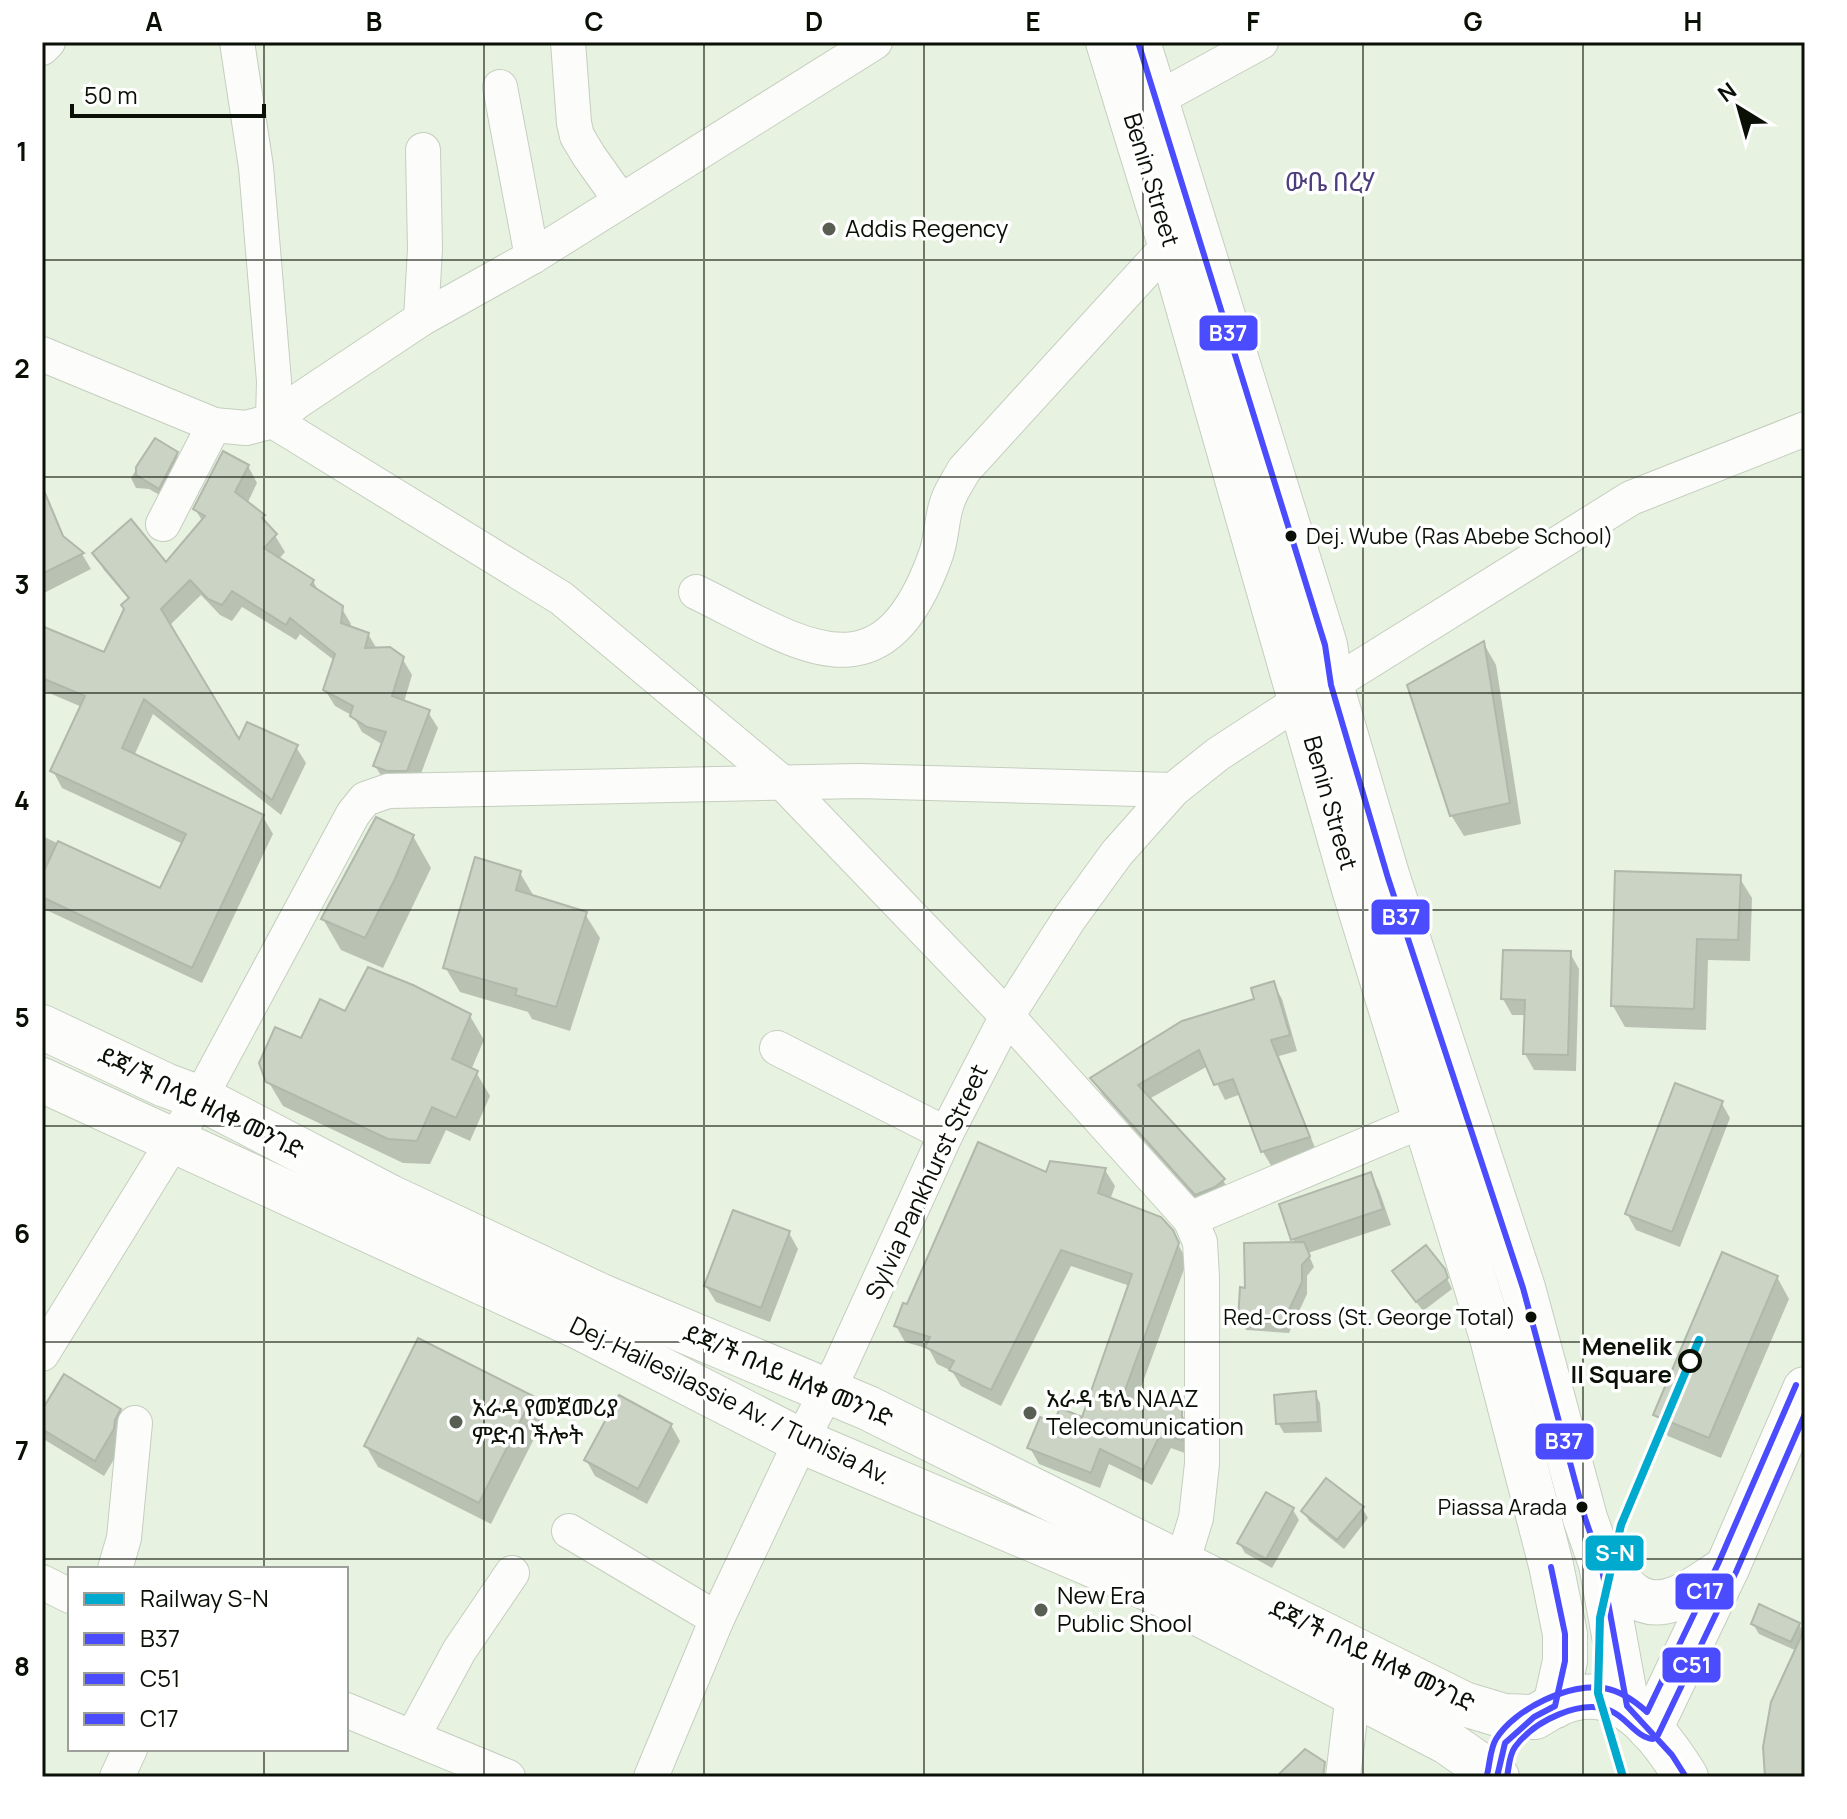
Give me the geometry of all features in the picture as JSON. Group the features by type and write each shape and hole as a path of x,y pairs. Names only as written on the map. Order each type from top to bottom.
{"main road":[{"name":"Benin Street","path":"1108,42 1145,110"},
{"name":"Benin Street","path":"1138,42 1145,110 1184,237 1325,645 1316,692 1371,884 1424,1120 1492,1338 1543,1535 1565,1634 1565,1661 1550,1683 1525,1703 1531,1713"},
{"name":"Benin Street","path":"1371,884 1523,1288 1585,1518 1601,1564 1638,1718"},
{"name":"ደጃ/ች በላይ ዘለቀ መንገድ","path":"42,1027 200,1098 390,1197 587,1290 828,1391 1464,1704 1531,1713"},
{"name":"Dej. Hailesilassie Av. / Tunisia Av.","path":"42,1080 579,1327 801,1441 1161,1594 1447,1742 1497,1777"},
{"path":"1638,1718 1727,1568 1805,1389"},
{"path":"1601,1564 1634,1596 1656,1604 1679,1599 1727,1568"},
{"path":"1497,1777 1505,1743 1531,1713 1585,1696 1608,1698 1638,1718 1672,1755 1686,1777"}],"street":[{"path":"42,48 48,42"},
{"path":"237,42 256,167 274,381 273,421"},
{"path":"568,42 577,136 621,201"},
{"path":"42,354 214,425 246,428 273,421 421,319 532,257 875,42"},
{"path":"1145,110 1261,42"},
{"path":"500,87 532,257"},
{"path":"421,319 425,249 423,150"},
{"path":"696,592 798,643 831,650 858,651 891,633 919,596 937,553 947,501 964,470 1184,237"},
{"path":"273,421 561,598 784,784 1007,1016 1190,1219 1200,1242 1202,1277 1202,1464 1196,1518 1182,1563"},
{"path":"163,524 214,425"},
{"name":"Sylvia Pankhurst Street","path":"651,1777 717,1619 828,1391 946,1134 1007,1016 1069,919 1117,853 1173,790 1218,754 1316,692 1631,498 1805,429"},
{"path":"42,1354 200,1098 353,814 365,799 388,791 858,781 1173,790"},
{"path":"777,1048 946,1134"},
{"path":"1190,1219 1424,1120"},
{"path":"116,1567 124,1538 135,1423"},
{"path":"569,1531 717,1619"},
{"path":"413,1736 459,1651 512,1573"},
{"path":"42,1582 68,1595"},
{"path":"1343,1777 1353,1693"},
{"path":"348,1711 508,1777"},
{"path":"117,1777 129,1751"}],"building":[{"path":"155,438 178,452 159,489 136,475 136,467"},
{"path":"223,451 249,465 235,492 265,515 262,518 277,534 264,548 314,580 311,585 343,606 341,623 369,633 365,648 390,647 404,657 392,696 430,710 407,771 387,771 373,766 386,732 367,727 350,716 353,706 323,690 335,654 290,618 286,625 232,591 222,605 208,599 190,580 161,609 239,739 247,722 298,745 272,800 144,699 122,748 264,815 192,968 42,897 42,875 58,841 160,888 186,834 50,771 85,696 42,678 42,626 104,652 124,609 121,605 129,598 92,553 131,519 166,562 205,516 193,509"},
{"path":"42,486 63,536 84,553 42,574"},
{"path":"1484,641 1510,803 1450,816 1407,685"},
{"path":"376,817 414,835 365,938 321,919"},
{"path":"475,857 521,871 516,890 587,912 556,1007 515,995 517,989 443,968"},
{"path":"1615,871 1741,875 1738,940 1697,939 1694,1009 1611,1006"},
{"path":"1503,950 1571,951 1568,1055 1523,1054 1525,1000 1501,999"},
{"path":"368,967 471,1014 452,1059 478,1071 456,1118 432,1107 417,1141 388,1139 266,1082 259,1063 275,1027 301,1038 320,999 345,1011"},
{"path":"1274,981 1290,1035 1271,1040 1310,1137 1261,1152 1233,1079 1214,1085 1199,1050 1138,1085 1225,1179 1195,1195 1090,1078 1182,1021 1254,999 1251,988"},
{"path":"1675,1083 1723,1101 1672,1232 1625,1214"},
{"path":"978,1142 1046,1172 1050,1161 1106,1168 1098,1193 1161,1217 1173,1230 1179,1243 1121,1401 1178,1403 1182,1410 1182,1440 1161,1433 1143,1470 1100,1449 1091,1473 1027,1448 1040,1417 1054,1422 1060,1408 1082,1417 1132,1274 1061,1250 991,1390 949,1370 954,1361 925,1347 930,1337 894,1326 903,1303 907,1304"},
{"path":"1371,1172 1383,1209 1291,1240 1279,1204"},
{"path":"733,1210 790,1231 761,1308 704,1286"},
{"path":"1304,1242 1310,1256 1302,1265 1302,1282 1283,1323 1238,1321 1240,1287 1245,1288 1244,1243"},
{"path":"1426,1245 1445,1269 1448,1278 1416,1302 1392,1271"},
{"path":"1722,1252 1778,1276 1709,1438 1653,1415"},
{"path":"418,1338 533,1396 479,1503 364,1446"},
{"path":"64,1374 121,1409 114,1429 95,1461 42,1429 42,1410"},
{"path":"1316,1391 1318,1422 1276,1424 1274,1395"},
{"path":"619,1395 672,1424 638,1489 584,1460"},
{"path":"1326,1478 1364,1507 1337,1540 1301,1511"},
{"path":"1266,1492 1294,1508 1266,1559 1237,1543"},
{"path":"1759,1604 1800,1623 1791,1642 1751,1624"},
{"path":"1805,1628 1805,1777 1765,1777 1763,1747 1771,1702"},
{"path":"1305,1749 1325,1762 1323,1777 1276,1777"}],"rail line":[{"name":"S-N","path":"1623,1777 1598,1693 1600,1618 1621,1525 1699,1340"}],"transit line":[{"name":"B37","path":"1138,42 1325,645 1331,685 1388,878 1523,1288 1585,1518 1601,1564 1627,1706 1672,1755 1686,1777"},
{"name":"C17","path":"1487,1775 1494,1743 1504,1728 1544,1700 1576,1689 1604,1688 1627,1697 1647,1712 1718,1564 1796,1385"},
{"name":"C51","path":"1507,1777 1512,1754 1523,1737 1546,1721 1572,1710 1586,1707 1611,1711 1647,1738 1653,1739 1658,1735 1736,1572 1805,1414"},
{"name":"B37","path":"1497,1777 1505,1743 1534,1717 1555,1706 1565,1661 1565,1634 1551,1567"}],"place":[{"name":"Addis Regency","path":"829,229"},
{"name":"Dej. Wube (Ras Abebe School)","path":"1291,536"},
{"name":"Red-Cross (St. George Total)","path":"1531,1317"},
{"name":"Menelik II Square","path":"1690,1361"},
{"name":"አራዳ ቴሌ NAAZ Telecomunication","path":"1030,1413"},
{"name":"አራዳ የመጀመሪያ ምድብ ችሎት","path":"456,1422"},
{"name":"Piassa Arada","path":"1582,1507"},
{"name":"New Era Public Shool","path":"1041,1610"}],"district":[{"name":"ውቤ በረሃ","path":"1330,182"}]}
